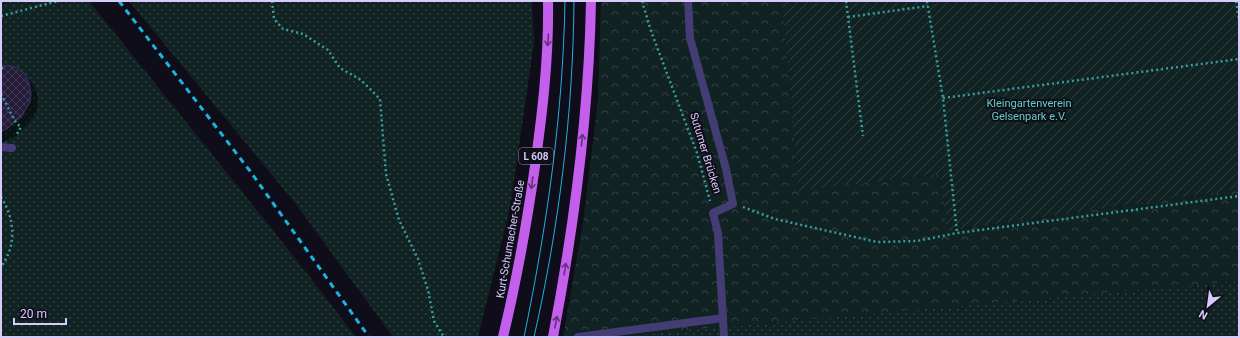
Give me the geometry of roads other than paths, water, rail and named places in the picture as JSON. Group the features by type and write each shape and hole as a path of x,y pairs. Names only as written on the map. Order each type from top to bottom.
{"main road":[{"name":"Kurt-Schumacher-Straße","path":"503,337 524,240 541,124 548,37 548,1"},
{"path":"553,337 569,245 582,149 591,1"}],"lane":[{"path":"688,1 690,38 726,168 733,204 713,213 718,233 724,337"},
{"path":"1,147 12,148"},
{"path":"578,337 723,318"}],"tram line":[{"path":"524,337 547,212 561,86 565,1"},
{"path":"534,337 551,254 563,170 571,86 574,1"}],"railway":[{"path":"119,1 250,171 369,337"}],"park label":[{"name":"Kleingartenverein Gelsenpark e.V.","path":"1029,109"}]}
